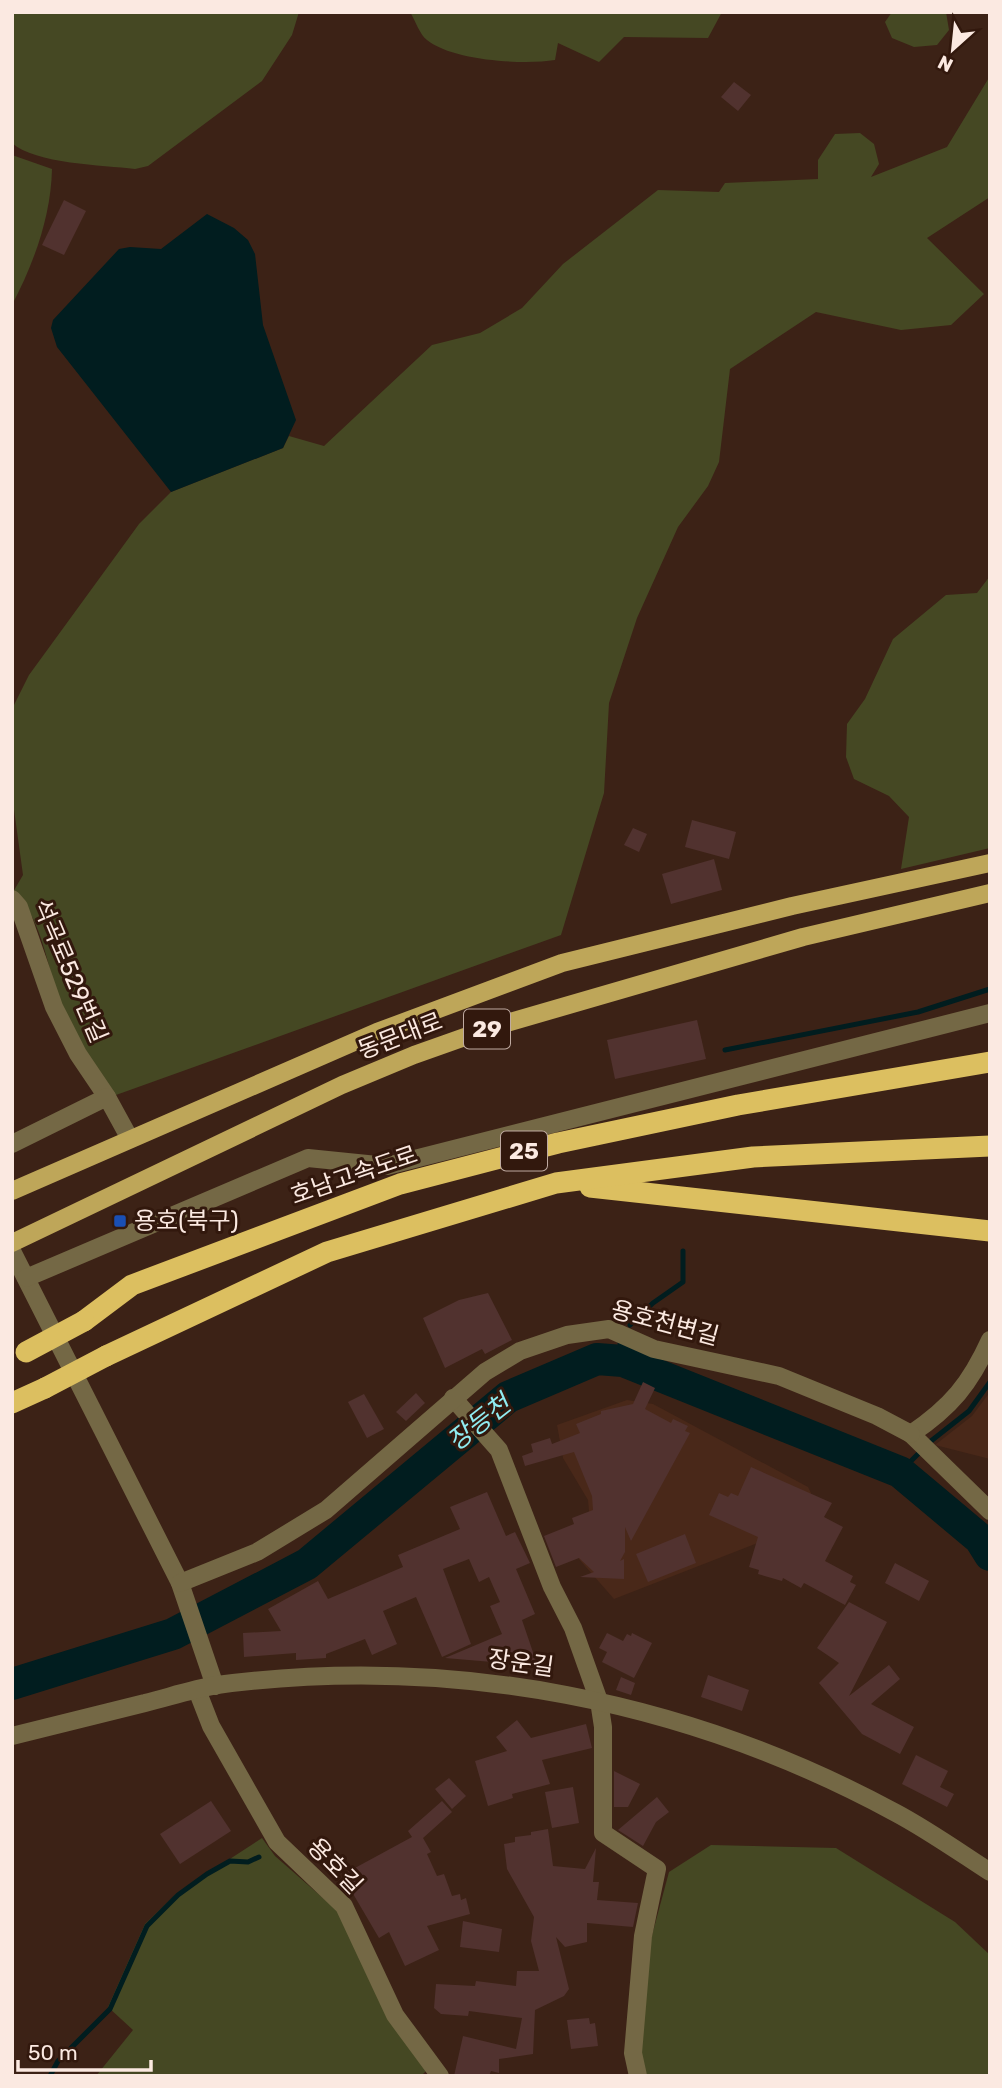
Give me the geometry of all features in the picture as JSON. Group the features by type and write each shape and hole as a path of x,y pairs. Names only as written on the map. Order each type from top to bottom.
{"highway":[{"name":"호남고속도로","path":"19,1355 85,1321 132,1285 400,1184 558,1143 738,1105 990,1061"},
{"name":"25","path":"12,1404 106,1356 327,1252 556,1183 753,1157 990,1146"},
{"path":"556,1183 990,1231"}],"main road":[{"name":"동문대로","path":"12,1191 377,1032 562,963 792,906 990,863"},
{"name":"동문대로","path":"12,1243 342,1084 493,1027 803,937 990,893"}],"street":[{"name":"석곡로529번길","path":"12,899 19,907 54,1007 78,1054 107,1097 130,1139"},
{"path":"26,1278 308,1158 387,1166 990,1013"},
{"path":"12,1144 107,1097"},
{"path":"12,1251 182,1589 213,1679"},
{"name":"용호천변길","path":"182,1589 257,1552 326,1510 456,1401 485,1372 520,1351 568,1335 609,1329 654,1349 779,1376 877,1416 911,1434"},
{"path":"990,1340 960,1394 937,1418 911,1434 990,1511"},
{"path":"456,1401 499,1450 552,1587 573,1628 599,1701 603,1727 603,1833 657,1869 643,1936 633,2053 638,2076"},
{"name":"장운길","path":"12,1736 197,1690 213,1679 414,1677 516,1685 654,1712 779,1757 897,1813 990,1872"},
{"name":"용호길","path":"197,1690 211,1726 277,1842 344,1906 395,2015 440,2076"}],"shaded area":[{"path":"990,1392 990,1459 935,1445 972,1416"},
{"path":"627,1400 653,1404 808,1487 811,1493 797,1522 783,1533 614,1599 579,1559 591,1532 588,1500 563,1458 557,1425"}],"green space":[{"path":"12,12 299,12 292,35 262,81 148,166 135,169 53,159 23,150 12,143"},
{"path":"410,12 722,12 708,38 624,37 599,62 558,43 555,60 489,60 454,53 424,38"},
{"path":"892,12 946,12 949,30 937,45 914,47 892,38 885,22"},
{"path":"990,76 990,197 927,238 984,294 951,325 901,330 816,312 730,369 719,462 708,486 678,527 637,618 609,703 604,793 561,935 116,1095 68,1020 32,917 13,892 23,875 12,795 12,709 29,675 139,524 171,492 283,448 289,436 324,446 432,345 480,333 522,308 563,264 658,190 719,192 725,183 818,179 818,160 835,134 860,133 874,144 879,164 871,177 947,147"},
{"path":"12,155 52,169 40,239 12,305"},
{"path":"990,576 990,848 901,869 909,817 889,796 854,779 846,757 847,724 865,699 893,639 946,595 977,593"},
{"path":"262,1838 275,1856 339,1912 428,2069 421,2076 96,2076 133,2030 108,2007 145,1924 176,1894"},
{"path":"711,1845 836,1848 955,1922 990,1955 990,2076 644,2076 636,2052 651,1939 669,1872"}],"water":[{"path":"207,214 234,228 248,240 255,254 263,325 296,420 283,448 171,492 57,347 51,328 53,320 119,249 161,249"}],"building":[{"path":"734,82 751,95 738,111 721,97"},
{"path":"64,200 86,211 64,255 42,245"},
{"path":"692,820 736,832 729,859 685,847"},
{"path":"633,828 647,834 639,852 624,845"},
{"path":"714,859 722,890 671,904 662,874"},
{"path":"697,1020 706,1059 615,1079 607,1040"},
{"path":"488,1293 512,1340 485,1354 482,1349 445,1368 423,1318 459,1300"},
{"path":"643,1382 655,1388 645,1409 671,1423 673,1419 688,1426 685,1431 690,1433 631,1541 625,1527 625,1552 620,1561 624,1559 624,1579 580,1577 594,1572 579,1558 556,1567 544,1536 574,1524 572,1518 593,1510 592,1496 574,1452 525,1466 522,1456 533,1452 531,1444 550,1438 552,1444 580,1433 576,1424 601,1414 601,1411 633,1404"},
{"path":"416,1393 425,1403 406,1421 396,1412"},
{"path":"364,1394 384,1429 367,1438 348,1402"},
{"path":"751,1467 832,1503 824,1517 843,1527 825,1561 853,1576 850,1582 856,1585 845,1605 804,1583 801,1588 783,1578 782,1581 758,1574 759,1570 749,1567 758,1537 709,1515 719,1493 728,1497 731,1493 738,1496"},
{"path":"487,1492 506,1536 515,1532 530,1563 516,1569 535,1614 522,1620 536,1661 526,1665 445,1658 502,1634 490,1606 500,1602 489,1577 479,1582 469,1559 443,1569 471,1644 442,1657 416,1597 383,1611 397,1644 372,1655 365,1639 326,1654 326,1658 296,1660 296,1653 244,1657 243,1633 281,1631 268,1609 318,1581 328,1599 403,1567 398,1555 460,1529 450,1507"},
{"path":"685,1534 696,1563 648,1582 636,1554"},
{"path":"895,1563 929,1581 919,1601 885,1583"},
{"path":"849,1602 887,1622 849,1696 889,1665 900,1679 871,1704 914,1727 900,1754 862,1734 819,1683 839,1663 817,1648"},
{"path":"607,1633 623,1641 627,1634 631,1636 632,1633 652,1643 634,1678 602,1662 607,1652 599,1648"},
{"path":"708,1675 749,1690 742,1711 701,1697"},
{"path":"621,1677 635,1683 631,1695 616,1690"},
{"path":"517,1720 531,1738 586,1724 592,1748 542,1760 550,1784 512,1794 513,1798 488,1806 475,1761 507,1751 496,1737"},
{"path":"916,1755 948,1771 940,1787 954,1794 947,1807 902,1784"},
{"path":"614,1771 640,1784 628,1807 614,1807"},
{"path":"449,1778 466,1796 452,1809 435,1789"},
{"path":"573,1787 579,1823 552,1828 545,1792"},
{"path":"657,1797 669,1812 656,1822 643,1846 618,1830"},
{"path":"211,1801 231,1831 180,1864 160,1834"},
{"path":"442,1801 452,1812 423,1838 431,1852 427,1854 437,1876 444,1874 452,1896 460,1894 461,1900 466,1898 470,1914 427,1926 439,1950 405,1966 389,1932 379,1938 342,1875 412,1837 408,1831"},
{"path":"548,1829 553,1866 585,1869 596,1848 593,1882 599,1882 597,1900 638,1903 633,1927 587,1923 587,1942 565,1947 556,1937 569,1989 564,1996 535,2010 533,2054 499,2059 499,2073 491,2071 489,2076 454,2076 463,2036 516,2049 522,2018 469,2011 468,2016 441,2014 434,2008 436,1984 475,1986 476,1981 516,1986 517,1971 539,1971 531,1941 534,1917 507,1869 504,1844 515,1842 515,1837"},
{"path":"463,1921 502,1929 499,1952 460,1947"},
{"path":"589,2018 590,2024 595,2023 598,2046 571,2049 567,2020"}],"waterway":[{"path":"725,1050 918,1012 990,989"},
{"path":"630,1325 653,1303 683,1282 683,1251"},
{"path":"620,1343 623,1361"},
{"name":"장등천","path":"12,1684 173,1634 307,1564 508,1397 597,1359 623,1361 900,1472 980,1539 990,1555"},
{"path":"931,1441 969,1411 990,1382"},
{"path":"900,1472 921,1451"},
{"path":"50,2076 58,2061 110,2009 147,1926 178,1895 207,1874 230,1861 248,1862 259,1857"}],"place":[{"name":"용호(북구)","path":"120,1221"}]}
